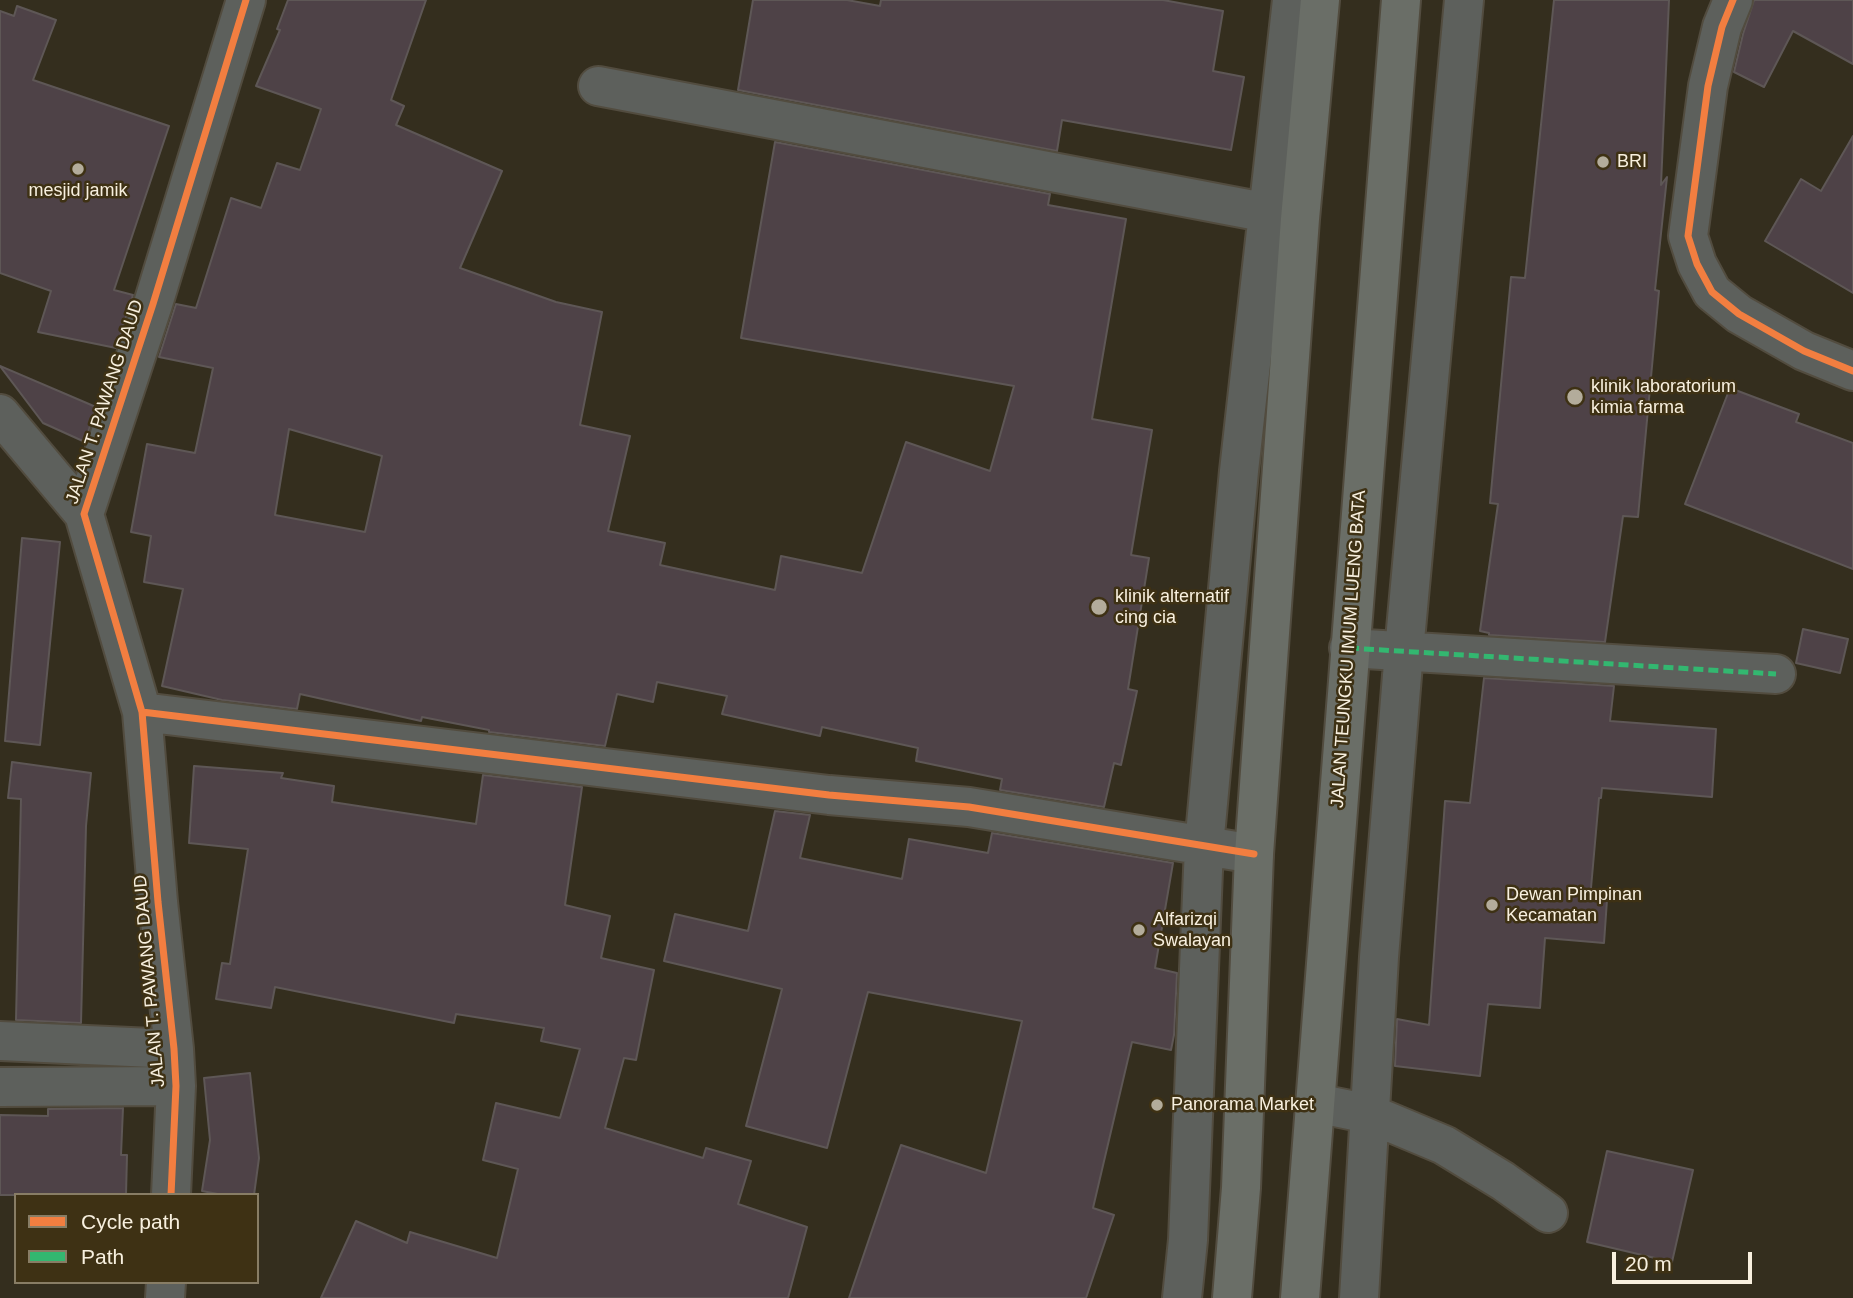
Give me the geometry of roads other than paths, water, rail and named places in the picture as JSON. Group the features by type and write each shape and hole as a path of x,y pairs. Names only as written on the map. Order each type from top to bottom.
{"highway":[{"path":"1232,1298 1241,1188 1254,854 1285,216 1320,0"},
{"name":"JALAN TEUNGKU IMUM LUENG BATA","path":"1300,1298 1401,0"}],"street":[{"name":"JALAN T. PAWANG DAUD","path":"171,1193 176,1086 174,1049 142,712 84,514 153,304 246,0"},
{"path":"1182,1298 1188,1240 1204,846 1240,471 1285,216 1292,0"},
{"path":"1359,1298 1379,957 1404,651 1464,0"},
{"path":"1733,0 1708,86 1688,236 1697,264 1713,292 1739,314 1804,351 1853,371"},
{"path":"598,86 1285,216"},
{"path":"0,414 84,514"},
{"path":"1349,648 1776,674"},
{"path":"142,712 829,795 969,807 1254,854"},
{"path":"0,1041 174,1049"},
{"path":"0,1087 176,1086"},
{"path":"1315,1103 1370,1114 1444,1145 1503,1181 1548,1213"}],"place":[{"name":"BRI","path":"1603,162"},
{"name":"mesjid jamik","path":"78,169"},
{"name":"klinik laboratorium kimia farma","path":"1575,397"},
{"name":"klinik alternatif cing cia","path":"1099,607"},
{"name":"Dewan Pimpinan Kecamatan","path":"1492,905"},
{"name":"Alfarizqi Swalayan","path":"1139,930"},
{"name":"Panorama Market","path":"1157,1105"}]}
